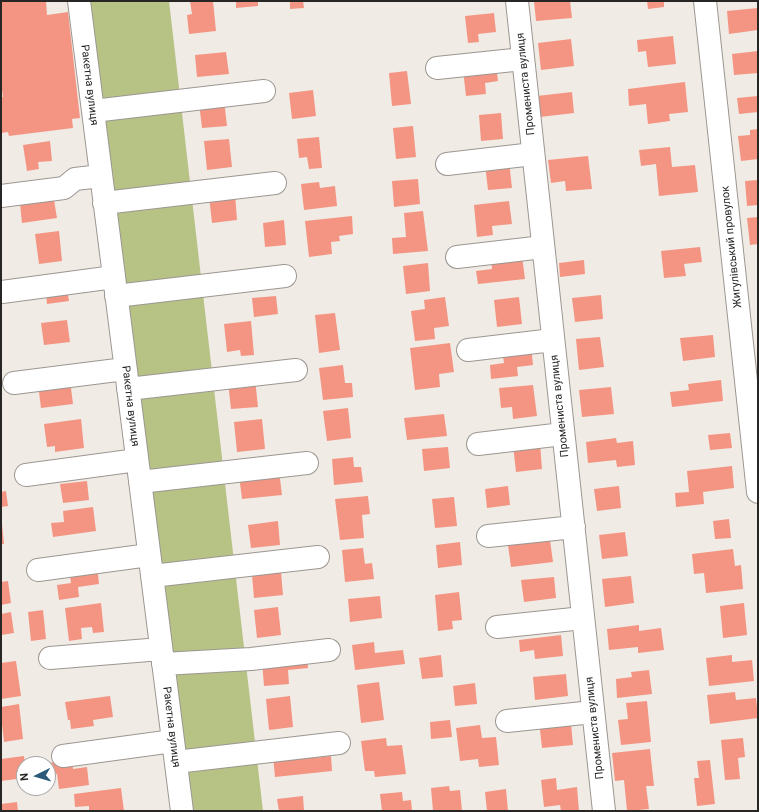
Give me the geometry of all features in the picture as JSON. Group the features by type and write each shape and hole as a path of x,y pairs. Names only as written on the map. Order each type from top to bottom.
{"street":[{"name":"Ракетна вулиця","path":"78,1 182,811"},
{"name":"Промениста вулиця","path":"516,1 604,811"},
{"name":"Жигулівський провулок","path":"705,1 758,492"},
{"path":"437,68 523,58"},
{"path":"93,111 264,92"},
{"path":"447,164 533,154"},
{"path":"1,196 64,188 75,179 101,176"},
{"path":"104,203 275,183"},
{"path":"457,257 543,247"},
{"path":"2,292 115,287 285,276"},
{"path":"468,350 553,340"},
{"path":"14,383 127,379 296,370"},
{"path":"478,444 563,434"},
{"path":"26,475 137,460"},
{"path":"140,482 307,463"},
{"path":"488,536 574,527"},
{"path":"38,570 318,557"},
{"path":"497,627 583,618"},
{"path":"50,658 162,657 251,659 329,650"},
{"path":"508,721 594,712"},
{"path":"63,756 174,752 340,743"}],"green space":[{"path":"85,1 169,1 263,811 188,811"}],"building":[{"path":"1,1 46,1 47,15 68,12 80,118 72,119 73,128 9,136 8,132 1,133 1,97 3,97 1,83"},
{"path":"190,1 213,1 216,31 189,34 187,15 192,14"},
{"path":"236,1 258,1 258,6 236,8"},
{"path":"290,1 303,1 304,8 290,9"},
{"path":"534,1 570,1 572,18 536,21"},
{"path":"647,1 664,1 664,7 648,9"},
{"path":"758,8 758,30 729,34 727,11"},
{"path":"494,13 496,32 478,34 479,42 468,43 465,16"},
{"path":"673,36 676,64 648,67 646,51 638,52 637,40"},
{"path":"571,39 574,66 541,70 538,43"},
{"path":"758,51 758,73 734,75 732,54"},
{"path":"226,52 229,74 197,77 195,55"},
{"path":"496,66 498,81 485,83 486,94 466,96 463,70"},
{"path":"407,71 411,104 392,106 389,73"},
{"path":"685,82 688,112 669,114 670,121 648,124 646,104 629,106 628,89"},
{"path":"313,90 316,116 292,119 289,93"},
{"path":"572,92 574,113 540,117 537,96"},
{"path":"758,96 758,112 739,114 737,98"},
{"path":"224,100 227,126 202,128 199,103"},
{"path":"501,113 503,139 481,141 479,115"},
{"path":"413,126 416,157 396,159 393,128"},
{"path":"758,129 758,159 741,161 738,136 750,135 750,130"},
{"path":"319,137 322,168 309,169 307,157 299,158 297,139"},
{"path":"229,139 232,167 207,170 204,141"},
{"path":"50,141 52,161 38,162 39,169 27,171 23,145"},
{"path":"670,147 672,167 695,165 698,192 659,196 656,164 641,166 639,150"},
{"path":"588,156 592,189 566,191 565,181 551,183 548,160"},
{"path":"509,161 512,188 488,190 485,164"},
{"path":"418,179 420,204 394,207 392,181"},
{"path":"758,180 758,205 747,206 745,181"},
{"path":"319,182 320,188 335,186 337,206 304,210 301,184"},
{"path":"235,194 237,220 212,223 209,196"},
{"path":"54,200 57,218 22,223 20,204"},
{"path":"509,201 512,224 492,226 493,235 477,237 474,205"},
{"path":"423,211 428,251 393,254 392,238 406,237 404,213"},
{"path":"352,216 353,234 339,236 340,241 331,242 332,254 309,257 305,221"},
{"path":"758,217 758,244 750,245 747,218"},
{"path":"284,220 286,245 265,247 263,223"},
{"path":"59,231 62,261 39,264 35,234"},
{"path":"700,247 702,262 684,264 686,276 664,278 661,251"},
{"path":"522,256 525,279 478,284 476,271 492,269 491,259"},
{"path":"584,260 585,274 560,277 559,263"},
{"path":"428,263 430,291 406,294 403,266"},
{"path":"67,289 69,301 47,304 46,292"},
{"path":"601,295 603,319 575,322 572,298"},
{"path":"276,296 278,314 254,317 252,298"},
{"path":"445,297 449,326 434,328 435,339 415,341 411,311 425,309 424,300"},
{"path":"519,297 522,324 497,327 494,300"},
{"path":"335,313 340,350 319,353 315,315"},
{"path":"67,320 70,342 44,345 41,323"},
{"path":"251,321 254,355 241,356 240,350 227,352 224,324"},
{"path":"713,335 715,357 683,361 680,338"},
{"path":"600,337 604,367 579,370 576,339"},
{"path":"450,343 454,372 439,374 440,387 415,390 410,348"},
{"path":"531,346 533,365 517,367 518,376 491,379 490,365 504,363 502,350"},
{"path":"343,365 345,383 352,383 353,397 323,400 319,368"},
{"path":"255,379 258,407 231,409 228,382"},
{"path":"70,380 73,404 41,408 38,384"},
{"path":"721,380 723,401 672,407 670,392 689,390 688,384"},
{"path":"533,385 537,416 513,419 512,407 501,408 499,388"},
{"path":"611,387 614,414 582,417 579,390"},
{"path":"348,408 351,438 327,441 323,411"},
{"path":"444,414 447,436 407,440 404,418"},
{"path":"81,419 84,448 55,452 55,446 47,447 44,424"},
{"path":"262,419 265,449 237,452 234,422"},
{"path":"730,433 732,448 710,450 708,435"},
{"path":"616,438 617,443 633,441 635,465 617,467 616,460 588,463 586,442"},
{"path":"540,443 542,469 516,472 513,445"},
{"path":"448,447 450,468 424,471 422,449"},
{"path":"353,457 354,467 361,467 363,482 334,485 332,459"},
{"path":"732,466 734,488 703,492 704,504 676,507 675,493 689,492 687,471"},
{"path":"279,471 282,495 242,499 239,475"},
{"path":"87,481 89,500 63,503 60,484"},
{"path":"508,486 510,505 487,508 485,489"},
{"path":"619,486 621,508 597,511 594,489"},
{"path":"6,491 8,506 1,507 1,492"},
{"path":"368,496 370,514 362,515 364,538 340,540 335,499"},
{"path":"454,497 457,526 435,528 432,499"},
{"path":"93,507 96,531 53,537 51,523 64,522 63,511"},
{"path":"729,519 731,538 715,539 713,521"},
{"path":"278,521 280,545 251,548 248,525"},
{"path":"2,524 4,544 1,544"},
{"path":"625,532 628,556 602,559 599,535"},
{"path":"550,540 553,562 511,567 508,545"},
{"path":"460,542 462,565 438,568 436,545"},
{"path":"363,548 365,564 372,563 374,579 345,582 342,550"},
{"path":"733,549 735,566 741,565 743,589 706,593 704,573 694,574 692,554"},
{"path":"97,565 99,584 78,587 79,597 59,600 57,585 71,583 69,569"},
{"path":"281,572 283,595 254,598 252,575"},
{"path":"631,576 634,603 605,607 602,579"},
{"path":"554,577 556,598 524,602 521,580"},
{"path":"8,581 11,603 1,605 1,582"},
{"path":"459,592 462,620 452,621 453,629 438,631 435,595"},
{"path":"380,596 382,618 350,622 348,599"},
{"path":"101,603 104,632 93,633 92,627 81,628 82,639 69,641 65,608"},
{"path":"744,603 747,635 723,638 720,606"},
{"path":"278,607 281,635 257,638 254,610"},
{"path":"43,610 46,639 31,641 28,612"},
{"path":"11,612 14,633 1,635 1,614"},
{"path":"639,625 639,631 661,628 664,650 638,653 638,647 609,650 607,629"},
{"path":"561,635 563,656 535,659 534,650 520,652 519,640"},
{"path":"374,642 375,653 403,650 405,664 355,670 352,645"},
{"path":"441,655 443,677 422,679 419,658"},
{"path":"732,655 732,662 752,660 754,681 709,686 706,658"},
{"path":"307,656 308,668 288,670 289,684 264,686 262,661"},
{"path":"16,661 21,696 1,699 1,663"},
{"path":"649,670 652,694 617,698 616,679 632,677 631,672"},
{"path":"566,674 568,696 535,700 533,677"},
{"path":"379,682 384,720 361,723 357,685"},
{"path":"475,683 477,704 455,706 453,686"},
{"path":"735,692 736,700 756,698 758,718 710,724 707,695"},
{"path":"110,696 113,717 93,720 94,726 71,729 65,702"},
{"path":"290,696 293,727 269,730 266,699"},
{"path":"647,701 651,742 621,745 618,720 628,719 626,703"},
{"path":"19,704 23,739 4,742 1,724 1,707"},
{"path":"450,720 452,737 431,739 430,722"},
{"path":"539,721 571,724 573,745 542,748"},
{"path":"480,725 482,738 496,737 499,765 479,767 478,759 460,761 456,728"},
{"path":"386,738 387,746 402,745 406,774 375,777 374,771 365,771 361,741"},
{"path":"743,738 745,757 738,758 740,779 725,780 721,740"},
{"path":"650,749 654,786 646,786 649,809 627,811 624,780 615,781 612,753"},
{"path":"313,751 313,758 331,756 332,771 275,777 273,756"},
{"path":"16,757 16,779 1,781 1,759"},
{"path":"72,760 73,769 87,767 89,785 59,789 56,774 56,762"},
{"path":"710,760 715,804 697,806 694,778 699,778 697,761"},
{"path":"556,778 557,790 577,787 579,811 561,811 560,805 544,807 541,780"},
{"path":"449,786 450,791 460,790 462,811 433,811 431,788"},
{"path":"121,788 124,811 89,811 89,806 75,807 74,794"},
{"path":"506,789 508,811 487,811 485,792"},
{"path":"402,792 403,801 411,800 412,811 382,811 380,794"},
{"path":"303,796 304,811 279,811 277,799"},
{"path":"17,802 18,811 1,811 1,804"}]}
